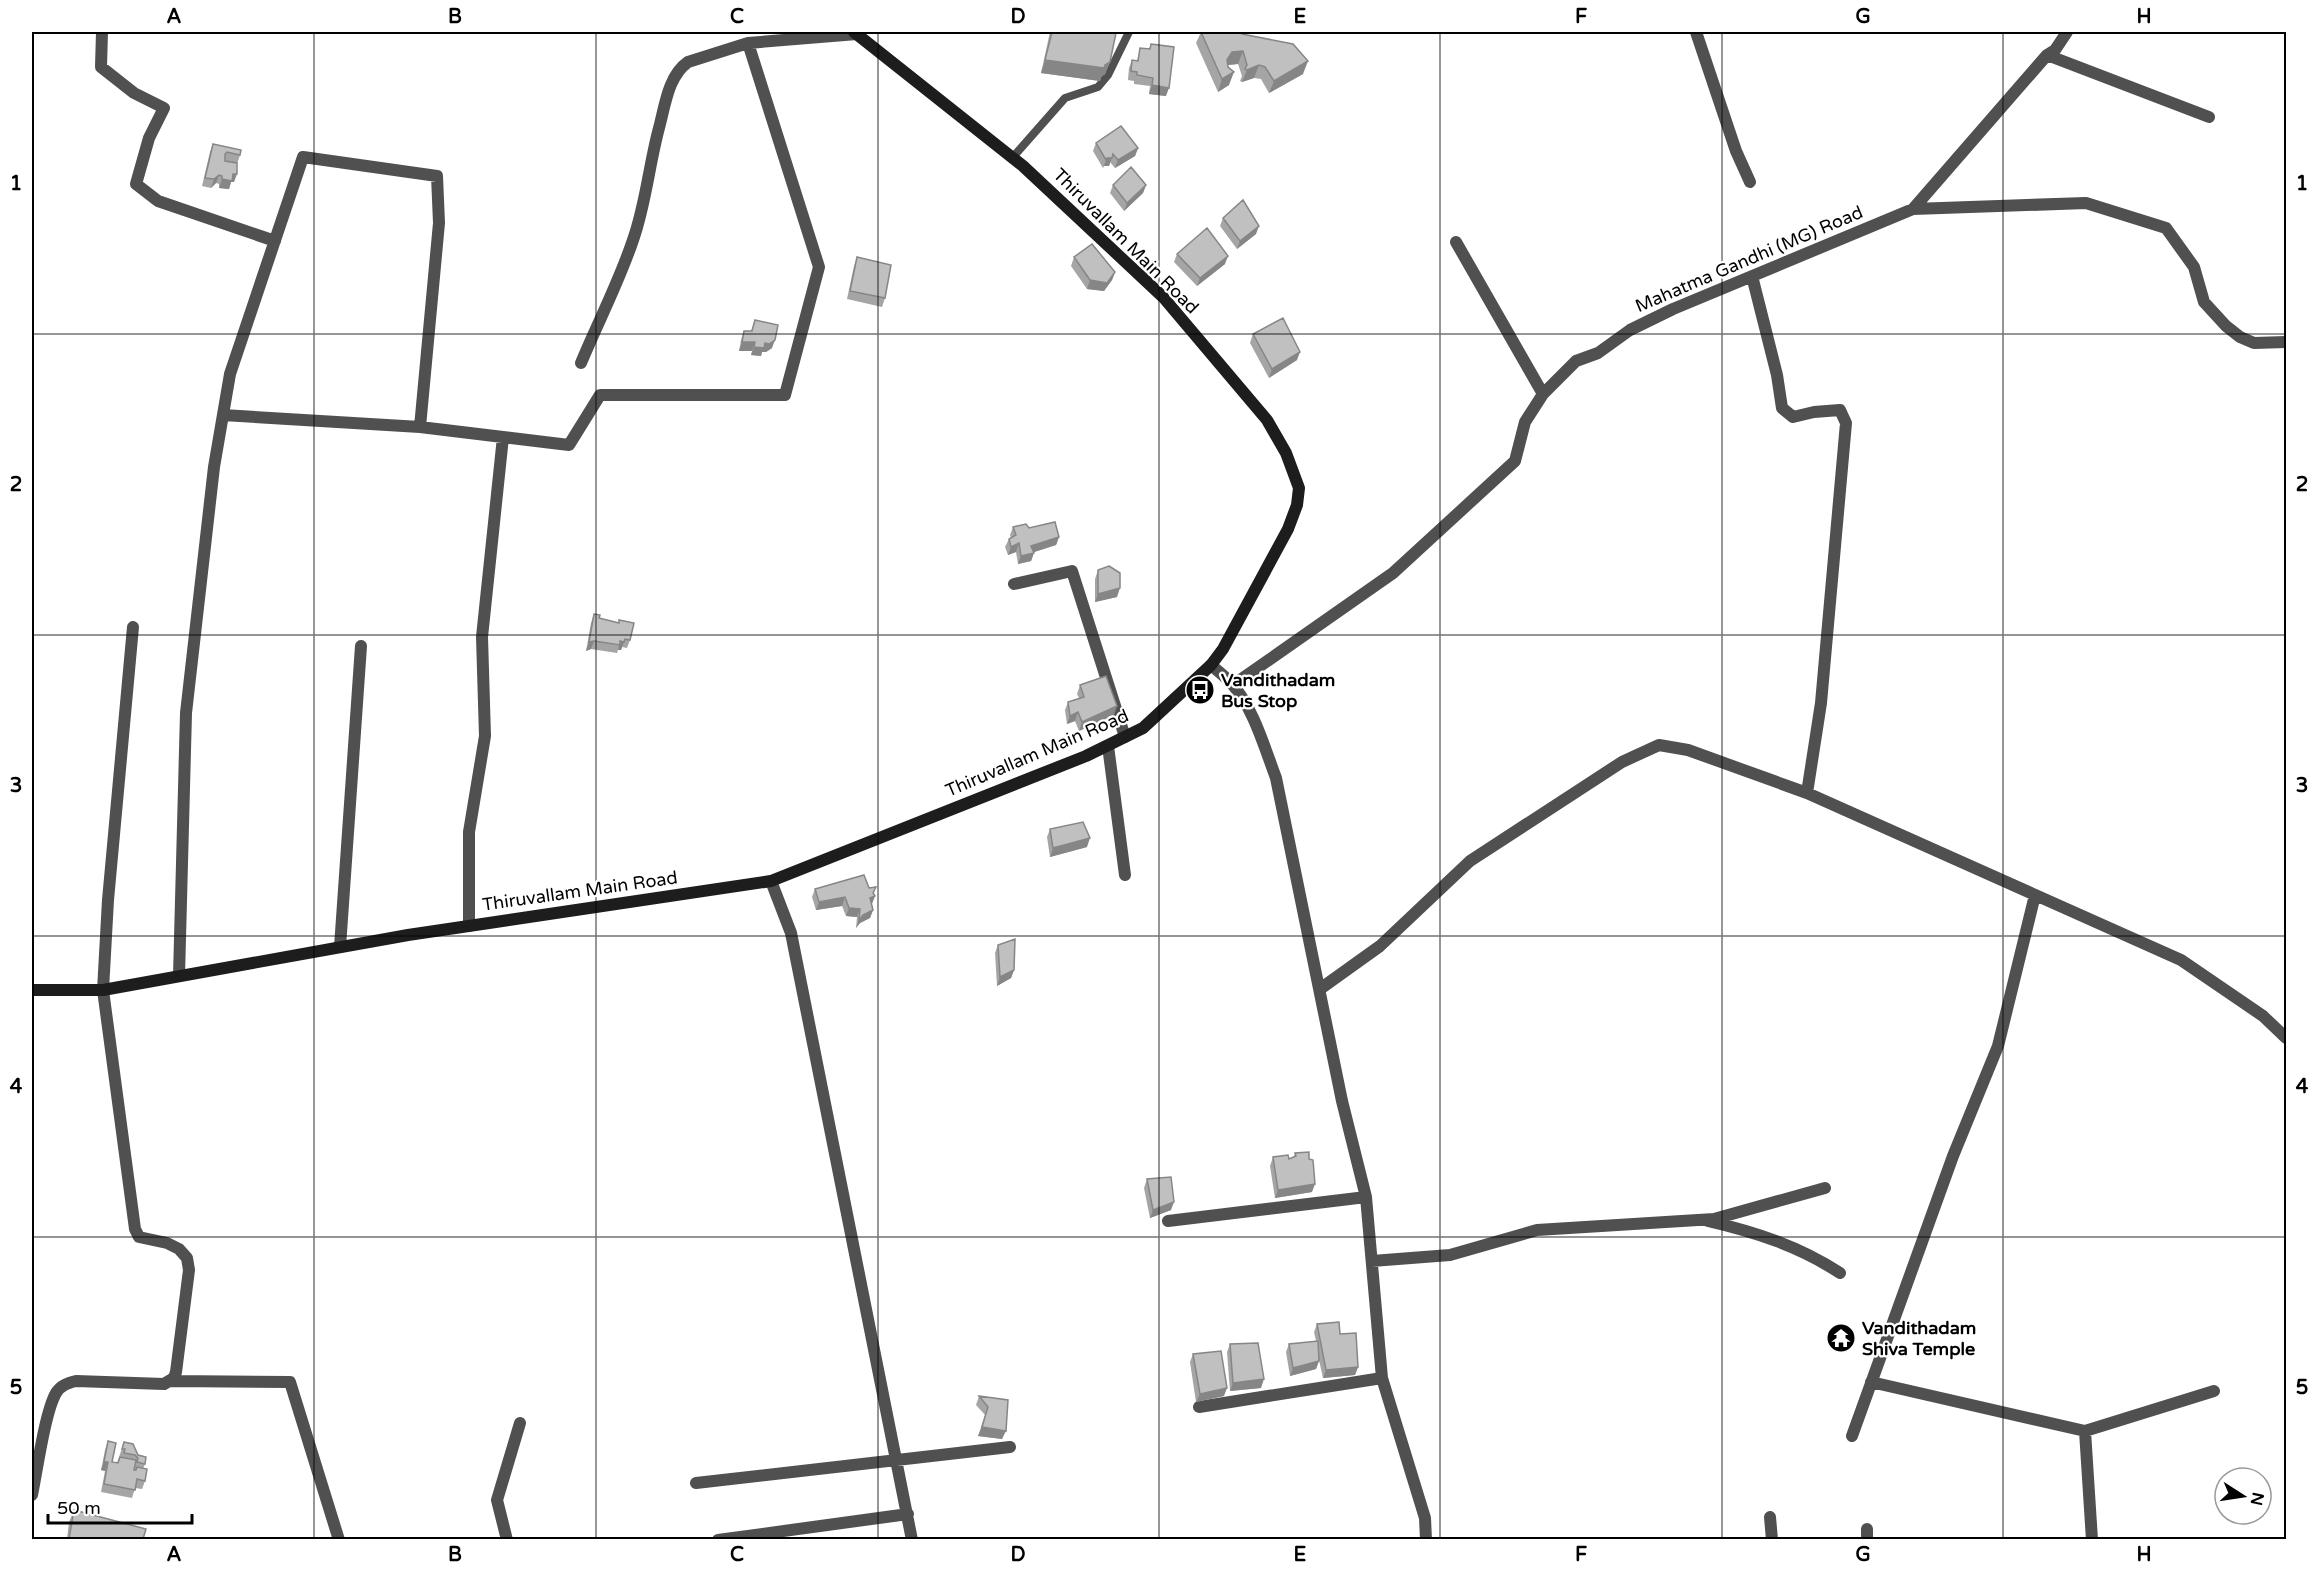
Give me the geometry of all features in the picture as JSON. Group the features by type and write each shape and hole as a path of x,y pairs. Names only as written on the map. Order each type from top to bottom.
{"main road":[{"name":"Thiruvallam Main Road","path":"32,990 103,990 340,947 771,881 1108,746 1143,728 1211,665 1223,649 1288,529 1297,505 1299,488 1294,470 1267,420 1162,297 1013,158 856,33"}],"street":[{"path":"102,32 101,67 134,93 164,108 149,138 136,184 158,201 274,241"},
{"path":"1696,32 1736,150 1750,182"},
{"path":"1913,209 2047,55 2055,50 2067,32"},
{"path":"581,363 633,241 643,208 658,135 676,74 688,62 748,44 856,33"},
{"path":"223,415 420,427 569,445 600,395 785,395 819,267 748,44"},
{"path":"2047,55 2209,117"},
{"path":"178,976 186,713 214,466 230,374 303,157 437,176 439,222 420,427"},
{"name":"Mahatma Gandhi (MG) Road","path":"1233,685 1393,573 1515,461 1525,422 1543,394 1576,362 1598,353 1630,330 1913,209 2086,203 2166,228 2194,267 2204,302 2226,326 2240,337 2254,343 2286,342"},
{"path":"1456,242 1543,394"},
{"path":"1752,276 1777,375 1782,408 1793,417 1814,411 1840,410 1846,423 1821,703 1807,793"},
{"path":"469,926 469,832 485,736 482,637 503,437"},
{"path":"1014,584 1072,572 1125,737"},
{"path":"133,627 108,900 103,990 135,1229 139,1237 143,1239 174,1246 187,1258 189,1264 176,1372 170,1381"},
{"path":"340,947 362,646"},
{"path":"1211,665 1233,685 1243,700 1276,778 1342,1101 1366,1197 1382,1378 1425,1518 1426,1539"},
{"path":"1320,989 1380,946 1470,861 1622,762 1648,748 1669,745 1807,793 2181,960 2263,1016 2286,1038"},
{"path":"1108,746 1125,875"},
{"path":"771,881 791,933 912,1539"},
{"path":"1852,1436 1953,1156 1998,1046 2035,895"},
{"path":"1372,1261 1450,1255 1537,1230 1714,1219 1825,1188"},
{"path":"1168,1221 1366,1197"},
{"path":"1704,1220 1755,1232 1813,1256 1840,1273"},
{"path":"1199,1407 1382,1378"},
{"path":"32,1495 50,1409 56,1394 63,1386 76,1381 157,1385 170,1381 290,1382 339,1539"},
{"path":"1872,1382 2085,1431 2214,1391"},
{"path":"507,1539 497,1500 520,1423"},
{"path":"2085,1431 2092,1539"},
{"path":"696,1483 1010,1447"},
{"path":"718,1539 908,1514"},
{"path":"1770,1517 1772,1539"}],"lane":[{"path":"1013,158 1065,98 1098,87 1108,75 1130,32"}],"building":[{"path":"1052,32 1116,33 1110,62 1104,68 1045,60"},
{"path":"1201,32 1240,32 1293,44 1308,61 1274,81 1265,67 1259,65 1245,69 1247,65 1243,51 1232,52 1227,60 1228,67 1234,72 1222,79"},
{"path":"1151,44 1174,47 1169,88 1152,85 1153,78 1137,75 1137,72 1131,71 1132,60 1138,61 1140,48 1150,49"},
{"path":"1121,126 1138,148 1118,160 1113,154 1112,158 1106,160 1096,143"},
{"path":"213,144 241,150 240,155 227,152 225,154 225,161 237,163 237,174 233,174 232,181 222,179 219,175 214,179 205,178"},
{"path":"1131,167 1146,185 1127,203 1113,185"},
{"path":"1243,200 1259,226 1240,241 1223,218"},
{"path":"1207,228 1228,256 1200,278 1177,254"},
{"path":"1092,244 1115,272 1107,283 1090,280 1074,257"},
{"path":"857,257 891,265 885,298 850,291"},
{"path":"1283,318 1300,352 1272,369 1253,334"},
{"path":"755,320 778,325 775,340 769,344 765,343 764,348 754,347 755,342 742,342 744,331 752,331"},
{"path":"1055,522 1059,537 1031,546 1034,553 1021,556 1019,543 1011,547 1009,539 1016,535 1013,527 1026,524 1029,528"},
{"path":"1109,566 1120,573 1120,588 1098,594 1098,570"},
{"path":"594,614 600,615 599,618 619,623 619,620 634,623 630,640 620,641 620,645 589,642"},
{"path":"1106,676 1117,706 1082,722 1078,712 1070,716 1068,702 1084,697 1080,685"},
{"path":"1083,822 1090,838 1053,848 1050,829"},
{"path":"864,875 869,888 876,887 873,893 875,896 870,898 873,910 859,920 860,909 849,908 845,897 819,902 815,889"},
{"path":"1015,939 1014,970 1000,977 998,945"},
{"path":"1309,1152 1309,1159 1313,1160 1315,1184 1278,1190 1273,1157 1288,1155 1289,1159 1296,1156 1295,1153"},
{"path":"1171,1177 1174,1202 1153,1210 1147,1179"},
{"path":"1339,1322 1340,1334 1356,1333 1358,1367 1326,1370 1317,1324"},
{"path":"1318,1341 1319,1361 1293,1368 1289,1344"},
{"path":"1258,1343 1264,1379 1233,1383 1230,1344"},
{"path":"1221,1351 1227,1388 1200,1394 1193,1354"},
{"path":"979,1396 1008,1400 1006,1431 982,1427 988,1407"},
{"path":"108,1441 116,1443 112,1462 118,1463 120,1457 136,1460 134,1470 137,1467 147,1469 145,1481 137,1479 135,1490 104,1484 108,1462 104,1462"},
{"path":"124,1442 133,1444 138,1455 146,1457 145,1464 137,1462 138,1458 135,1455 124,1453 125,1449 122,1449"},
{"path":"74,1510 146,1529 143,1539 69,1539"}],"place":[{"name":"Vandithadam Bus Stop","path":"1200,690"},
{"name":"Vandithadam Shiva Temple","path":"1841,1338"}]}
